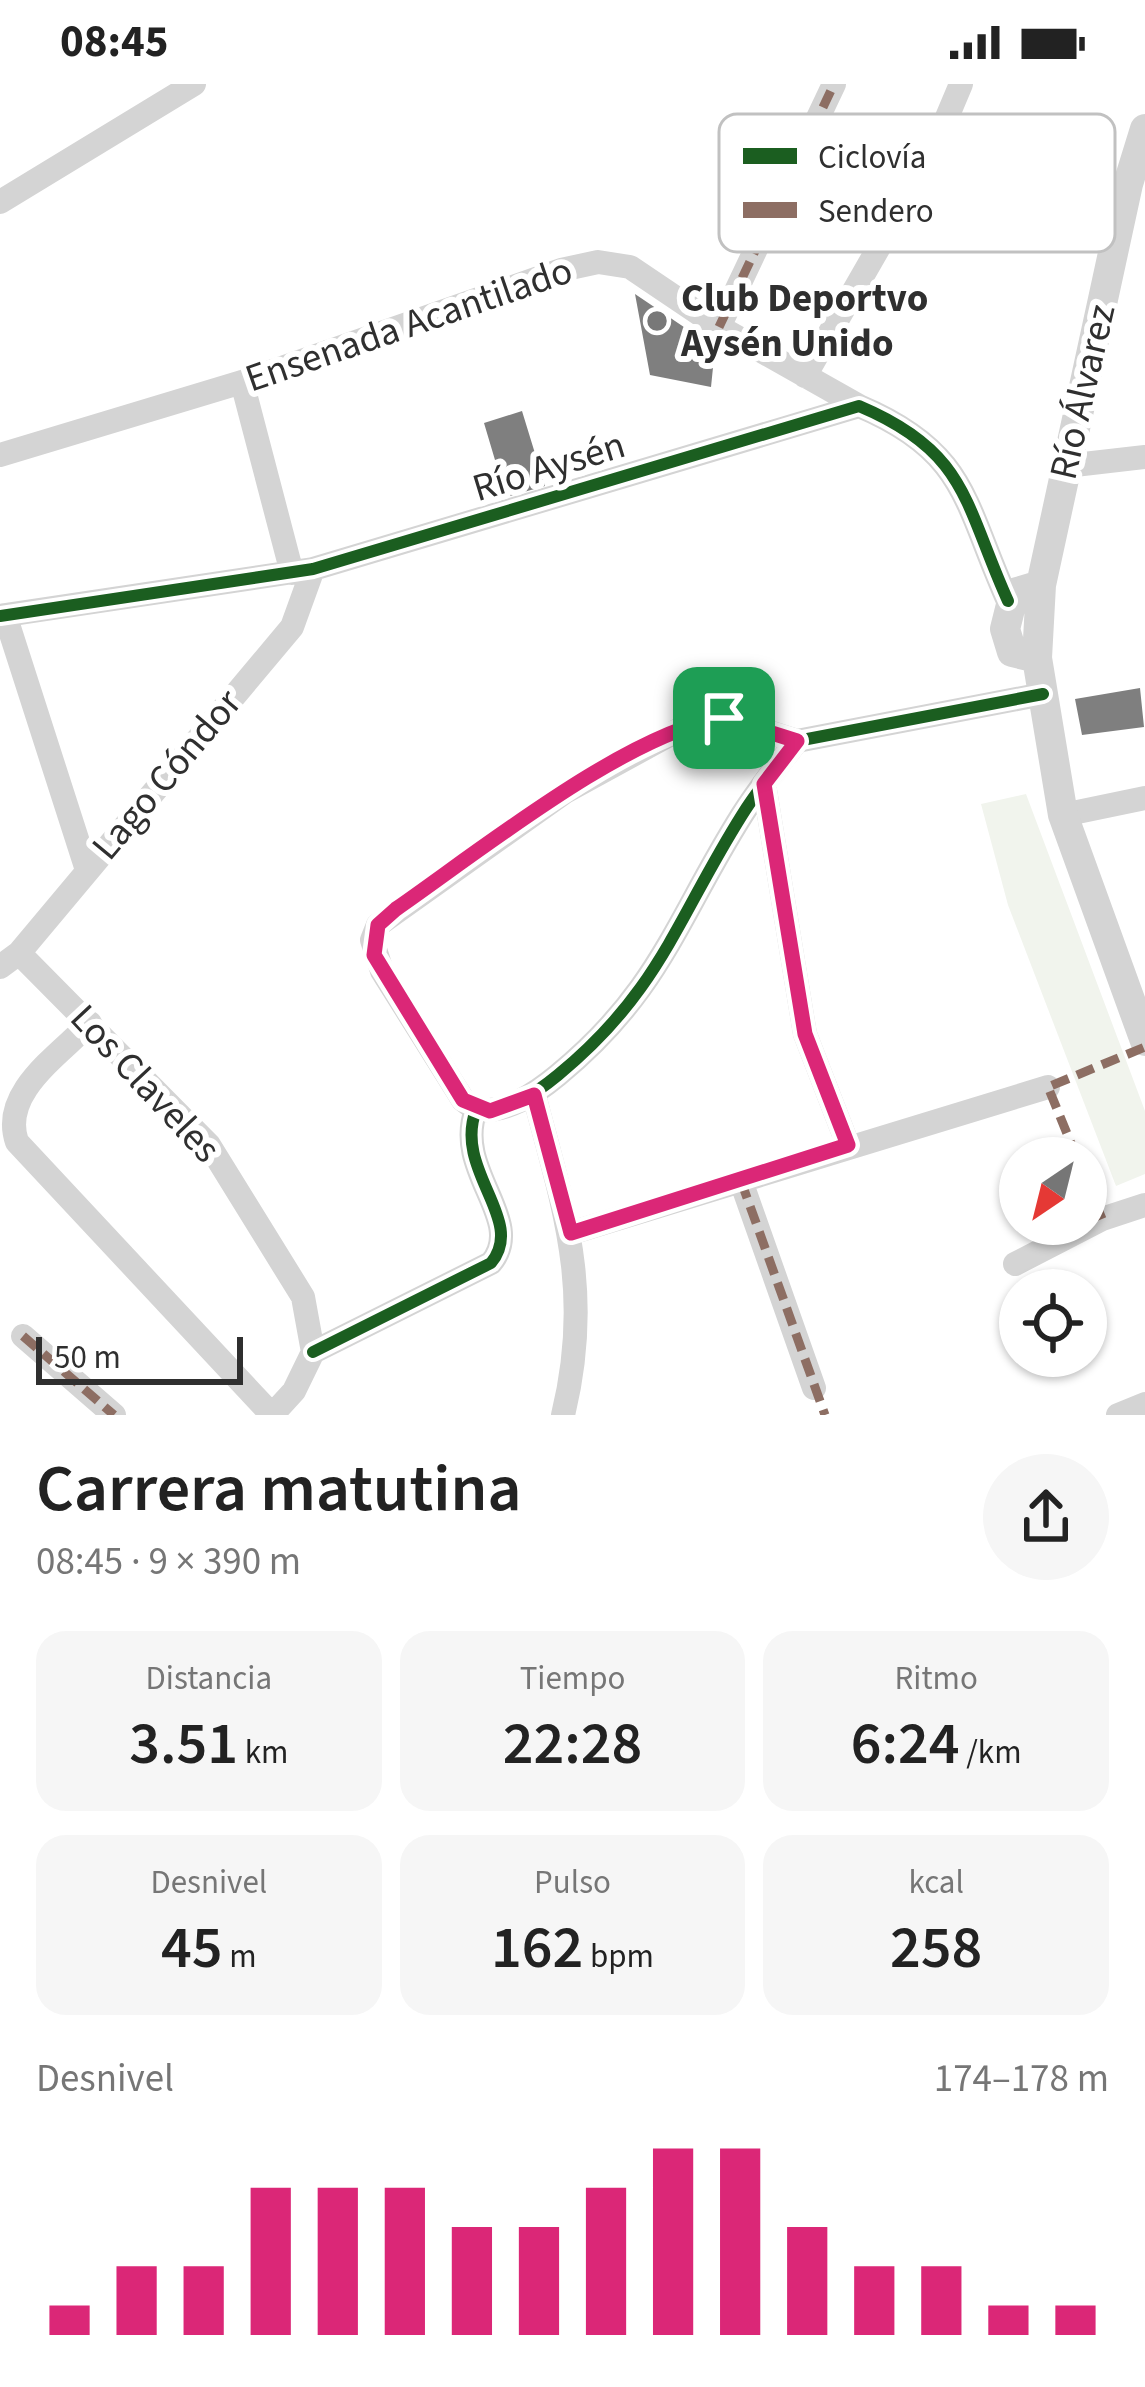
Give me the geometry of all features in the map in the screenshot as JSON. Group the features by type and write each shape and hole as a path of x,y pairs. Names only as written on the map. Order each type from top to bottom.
{"street":[{"path":"0,202 194,84"},
{"path":"820,114 834,84"},
{"path":"948,114 961,84"},
{"name":"Río Álvarez","path":"1115,243 1145,129"},
{"path":"718,327 754,252"},
{"path":"805,376 876,252"},
{"name":"Río Álvarez","path":"1037,658 1041,585 1113,252"},
{"name":"Ensenada Acantilado","path":"0,455 242,382 598,262 630,267 718,327 860,406"},
{"path":"242,382 303,571"},
{"path":"860,406 920,436 946,461 1008,602 1005,629 1012,652 1037,658 1063,815 1145,1041"},
{"name":"Río Aysén","path":"2,615 303,571 860,406"},
{"path":"1066,466 1145,457"},
{"name":"Lago Cóndor","path":"9,960 292,627 303,571"},
{"path":"1008,602 1024,587 1041,585"},
{"path":"2,615 87,870"},
{"path":"797,741 770,775 641,995 592,1047 534,1095 490,1111 476,1110 463,1100 382,971 372,940 378,925 565,791 693,722 724,718 797,741 1043,694"},
{"path":"770,775 805,1034 848,1145"},
{"path":"1063,815 1145,798"},
{"name":"Los Claveles","path":"9,960 90,1024 209,1145 303,1297 314,1352"},
{"path":"90,1024 15,1099 10,1123 17,1142 272,1415 294,1391 314,1352 491,1263 502,1250 503,1229 469,1151 468,1130 476,1110"},
{"path":"571,1233 1048,1087"},
{"path":"534,1095 571,1233 580,1334 563,1415"},
{"path":"741,1181 814,1388"},
{"path":"1015,1264 1102,1219 1145,1205"},
{"path":"23,1336 114,1415"},
{"path":"1118,1415 1145,1404"}],"shaded area":[{"path":"1026,794 1145,1111 1145,1174 1116,1186 1107,1163 1107,1137 1097,1137 1008,905 981,804"}],"building":[{"name":"Club Deportvo Aysén Unido","path":"635,294 715,348 711,387 650,375"},
{"path":"522,411 545,486 506,497 484,423"},
{"path":"1140,688 1144,727 1082,735 1075,699"}],"marked path":[{"path":"820,114 834,84"},
{"path":"719,327 754,252"},
{"path":"1068,1137 1048,1087 1145,1047"},
{"path":"741,1181 825,1415"},
{"path":"23,1336 114,1415"}],"cycle path":[{"path":"0,616 313,569 859,406 922,442 942,462 970,509 1008,601"},
{"path":"313,1352 491,1263 500,1247 501,1230 474,1154 476,1110 510,1105 540,1089 620,1014 664,953 748,805 797,741 1043,694"}],"place":[{"name":"Club Deportvo Aysén Unido","path":"657,321"}],"route":[{"path":"724,718 797,741 764,784 805,1034 848,1145 571,1233 534,1095 490,1111 476,1110 463,1100 382,971 372,940 378,925 396,909 565,791 693,722 724,718"}]}
